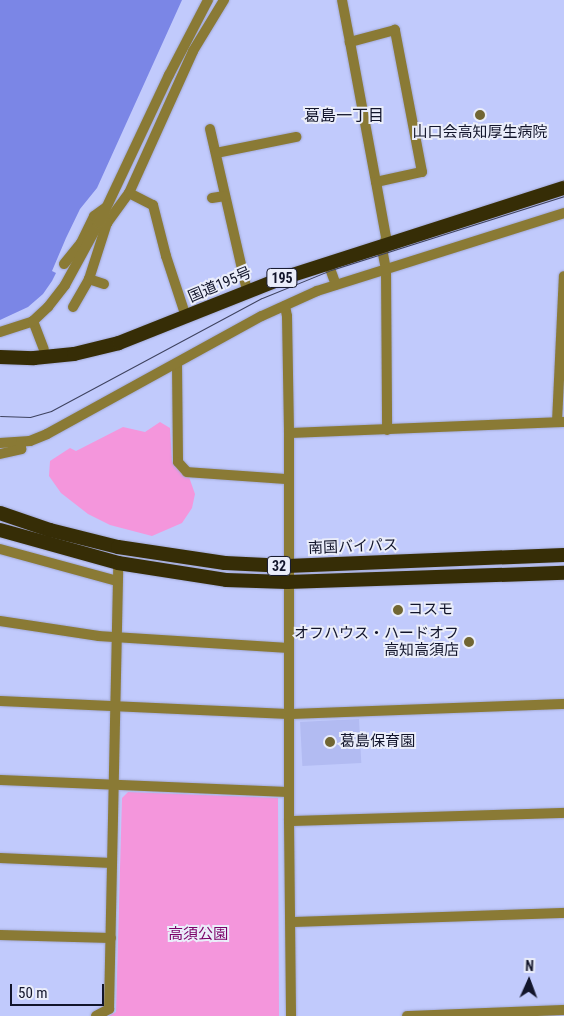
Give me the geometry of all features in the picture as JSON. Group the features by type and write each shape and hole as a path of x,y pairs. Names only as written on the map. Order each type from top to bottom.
{"highway":[{"name":"国道195号","path":"0,357 46,357 95,350 145,334 247,291 328,263 564,188"},
{"name":"南国バイパス","path":"0,513 50,530 156,554 225,563 287,566 564,555"},
{"name":"32","path":"0,530 118,563 199,577 287,582 564,573"}],"street":[{"path":"73,307 89,279 106,207 173,66 208,0"},
{"path":"0,332 33,321 48,307 65,285 103,222 129,193 193,51 224,0"},
{"path":"342,0 386,237 383,254 386,269 387,430"},
{"path":"350,42 395,30 422,172 376,182"},
{"path":"210,130 247,291"},
{"path":"216,154 296,137"},
{"path":"129,193 153,205 155,208 166,256 186,317"},
{"path":"212,198 225,196"},
{"path":"64,264 80,243 94,216 106,207"},
{"path":"0,443 21,442 47,434 285,306 336,285 564,213"},
{"path":"328,263 336,285"},
{"path":"289,432 387,430 560,422 564,276"},
{"path":"89,279 104,284"},
{"path":"285,306 287,316 289,432 287,582 291,1016"},
{"path":"33,321 44,349"},
{"path":"177,364 178,462 187,472 288,479"},
{"path":"0,454 22,449 21,442"},
{"path":"0,548 117,581"},
{"path":"96,1016 109,1009 118,563"},
{"path":"0,621 116,637 288,648"},
{"path":"0,701 289,714 564,704"},
{"path":"0,780 289,792"},
{"path":"289,821 564,813"},
{"path":"0,858 112,863"},
{"path":"290,922 564,913"},
{"path":"0,935 110,938"},
{"path":"407,1016 564,1010"}],"shaded area":[{"name":"葛島保育園","path":"359,719 361,763 302,766 300,722"}],"green space":[{"path":"160,422 170,428 172,461 178,469 189,477 195,494 192,508 182,523 152,536 110,525 88,514 61,493 49,476 50,461 70,448 76,451 123,427 145,432"},
{"name":"高須公園","path":"128,792 278,798 279,1016 109,1016 116,1012 122,798"}],"water":[{"path":"0,0 182,0 97,188 80,209 66,238 52,271 56,273 52,281 43,294 28,307 0,320"}],"tram line":[{"path":"0,416 30,417 51,411 262,298 331,270 564,196"}],"place":[{"name":"山口会高知厚生病院","path":"480,115"},
{"name":"コスモ","path":"398,610"},
{"name":"オフハウス・ハードオフ 高知高須店","path":"469,642"},
{"name":"葛島保育園","path":"330,742"}],"district":[{"name":"葛島一丁目","path":"344,116"}]}
